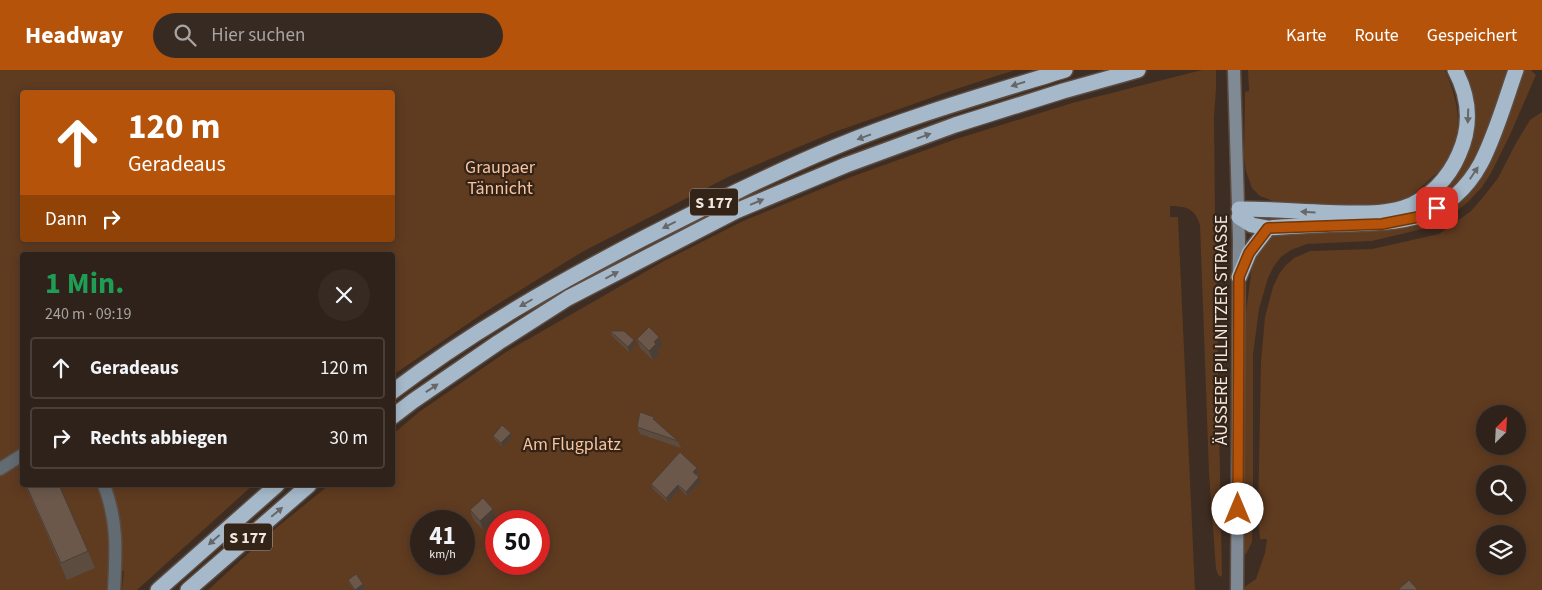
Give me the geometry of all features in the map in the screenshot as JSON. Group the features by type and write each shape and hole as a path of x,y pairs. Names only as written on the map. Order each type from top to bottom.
{"highway":[{"name":"S 177","path":"395,390 503,317 585,269 733,192 836,146 953,104 1065,70"},
{"name":"S 177","path":"395,415 499,342 568,298 736,211 846,165 955,125 1138,70"},
{"path":"1239,213 1374,212 1402,208 1429,194 1454,166 1466,134 1469,117 1468,103 1455,70"},
{"path":"1239,213 1252,224 1268,228 1382,224 1418,217 1437,208 1462,189 1481,162 1516,70"},
{"path":"1239,277 1249,253 1268,228"},
{"name":"S 177","path":"158,590 275,487"},
{"name":"S 177","path":"188,590 306,487"}],"main road":[{"name":"ÄUSSERE PILLNITZER STRASSE","path":"1234,70 1239,213 1237,590"}],"street":[{"path":"0,469 20,457"},
{"path":"105,487 115,526 114,590"}],"green space":[{"name":"Graupaer Tännicht","path":"0,70 1015,70 832,133 728,177 582,252 485,312 395,374 395,252 20,252 20,451 0,464"},
{"name":"Am Flugplatz","path":"1202,70 1216,70 1214,117 1215,213 1222,577 1218,575 1216,569 1209,473 1200,225 1196,215 1190,210 1170,206 1170,217 1178,217 1195,590 208,590 276,528 327,487 395,487 395,432 419,412 506,352 664,261 743,221 848,178 956,139 1072,103"},
{"path":"1248,70 1445,70 1457,107 1458,119 1455,143 1440,171 1411,195 1395,203 1327,205 1273,201 1260,196 1252,188 1246,171 1244,156 1245,92 1249,91"},
{"path":"1461,70 1510,70 1483,147 1470,170 1460,183 1447,193 1419,208 1447,186 1458,172 1466,157"},
{"path":"1522,70 1531,70 1536,75 1491,173 1482,187 1468,202 1439,225 1372,241 1307,244 1291,250 1281,257 1274,266 1268,278 1259,309 1253,355 1252,542 1246,554 1242,552 1244,327 1253,259 1269,238 1279,233 1439,212 1506,121"},
{"path":"1542,112 1542,590 1243,590 1243,588 1256,579 1265,553 1267,539 1260,539 1258,516 1261,361 1265,317 1273,287 1279,274 1294,258 1310,251 1372,249 1439,234 1471,211 1484,196 1498,178 1530,120"},
{"path":"20,461 20,487 100,487 112,545 108,590 0,590 0,473"},
{"path":"112,487 251,487 137,590 122,590 124,571 122,571 120,525"}],"building":[{"path":"649,327 659,337 654,342 656,344 649,351 637,339"},
{"path":"610,331 624,331 634,340 628,347"},
{"path":"640,412 654,417 653,419 678,441 637,427"},
{"path":"502,425 511,433 501,443 493,436"},
{"path":"680,452 697,468 693,472 699,477 686,492 678,485 666,498 651,484"},
{"path":"27,487 60,487 88,551 61,563"},
{"path":"483,498 493,509 485,510 485,516 480,521 475,516 475,510 470,510"},
{"path":"356,574 363,584 355,590 348,580"},
{"path":"1409,580 1416,590 1399,589"}],"route":[{"path":"1238,509 1239,277 1249,253 1268,228 1382,224 1418,217 1437,208"}]}
